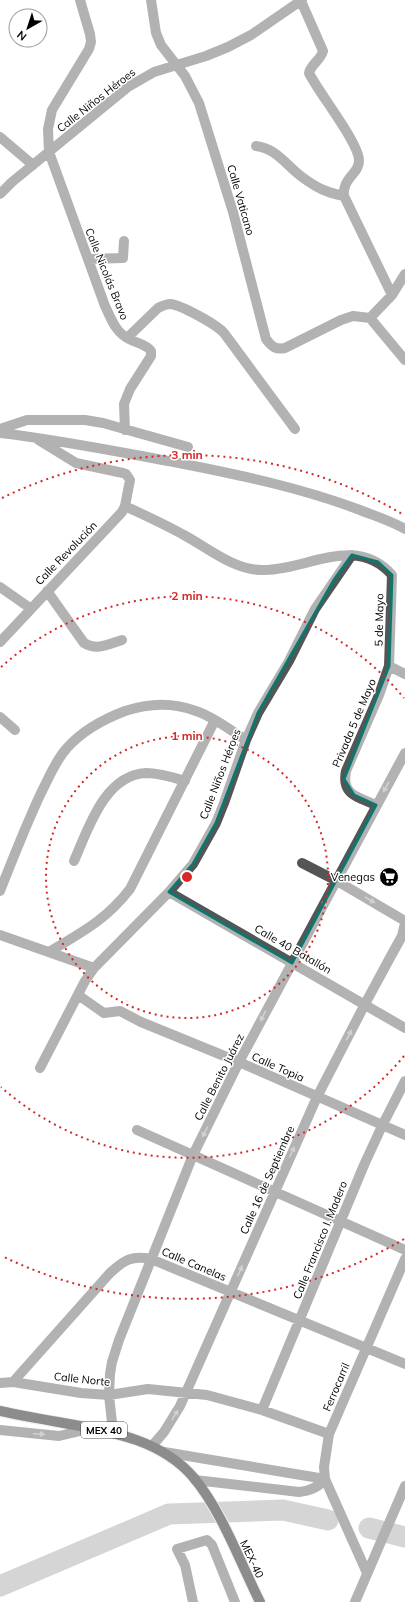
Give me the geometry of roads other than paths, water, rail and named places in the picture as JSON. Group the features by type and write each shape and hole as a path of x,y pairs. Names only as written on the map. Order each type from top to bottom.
{"main road":[{"name":"MEX 40","path":"0,1411 113,1432 152,1446 164,1452 195,1480"},
{"name":"MEX-40","path":"195,1480 211,1503 260,1602"}],"street":[{"name":"Calle Nicolás Bravo","path":"80,0 91,42 89,49 52,110 48,129 49,152 114,325 127,338 146,346 152,353 130,389 124,404 125,430"},
{"name":"Calle Vaticano","path":"151,0 156,33 161,45 191,86 199,102 233,212 266,340 272,347 279,349 285,348 341,320 354,316 370,318"},
{"name":"Calle Niños Héroes","path":"0,194 12,182 128,87 154,72 206,56 228,46 251,34 302,0"},
{"path":"302,0 324,51 310,69 309,73 358,154 358,165 343,188 344,196 392,295"},
{"path":"0,137 33,165"},
{"path":"256,146 263,147 280,157 301,176 324,192 344,196"},
{"path":"88,259 123,258 124,241"},
{"path":"405,274 392,295 370,318 405,360"},
{"path":"127,338 158,308 170,304 212,323 224,333 295,429"},
{"path":"0,429 27,420 85,420 188,448"},
{"path":"0,433 34,437 226,472 283,485 339,502 405,528"},
{"name":"Calle Revolución","path":"0,642 30,608 117,517 125,506 130,480 126,474 76,463 34,437"},
{"path":"125,506 163,523 219,555 247,568 262,570 333,556 352,555"},
{"name":"Calle Niños Héroes","path":"40,1068 78,995 94,968 169,892 192,864 216,823 236,772 246,740 258,713 290,661 315,609 352,555"},
{"name":"5 de Mayo","path":"352,555 378,562 392,575 389,666"},
{"path":"0,587 30,608"},
{"path":"47,591 84,643 96,648 122,640"},
{"path":"389,666 405,674"},
{"name":"Privada 5 de Mayo","path":"376,804 354,796 347,789 344,779 346,771 379,695 389,666"},
{"path":"0,891 20,840 52,771 66,749 76,739 112,716 136,707 158,704 175,705 190,709 215,720 246,740"},
{"path":"0,717 15,730"},
{"path":"49,952 97,923 120,901 137,876 215,720"},
{"name":"Calle Benito Juárez","path":"113,1432 109,1395 112,1362 119,1340 193,1155 239,1062 376,804 405,753"},
{"path":"74,861 104,800 120,782 130,776 146,773 163,775 185,781"},
{"path":"302,863 336,881 405,922"},
{"name":"Calle 40 Batallón","path":"169,892 405,1028"},
{"name":"Calle 16 de Septiembre","path":"152,1446 173,1419 317,1097 402,936 405,922"},
{"path":"0,935 94,968"},
{"name":"Calle Topia","path":"78,995 104,1013 120,1011 142,1022 239,1062 405,1135"},
{"name":"Calle Francisco I. Madero","path":"262,1410 364,1166 405,1081"},
{"path":"137,1130 405,1250"},
{"name":"Calle Canelas","path":"13,1382 110,1273 118,1265 133,1257 151,1259 405,1364"},
{"name":"Ferrocarril","path":"367,1573 325,1479 324,1467 329,1434 405,1259"},
{"name":"Calle Norte","path":"0,1383 13,1382 81,1393 109,1395 148,1390 186,1392"},
{"path":"186,1392 207,1395 262,1410 329,1434"},
{"path":"0,1430 59,1436 93,1428"},
{"path":"164,1452 325,1479 321,1484 299,1492 195,1480"},
{"path":"355,1602 405,1486"},
{"path":"192,1602 185,1565 177,1549 207,1540 212,1545 235,1602"}],"waterway":[{"path":"0,1586 169,1514 283,1510 328,1520"},
{"path":"369,1528 405,1537"}],"place":[{"name":"Venegas","path":"389,877"}]}
